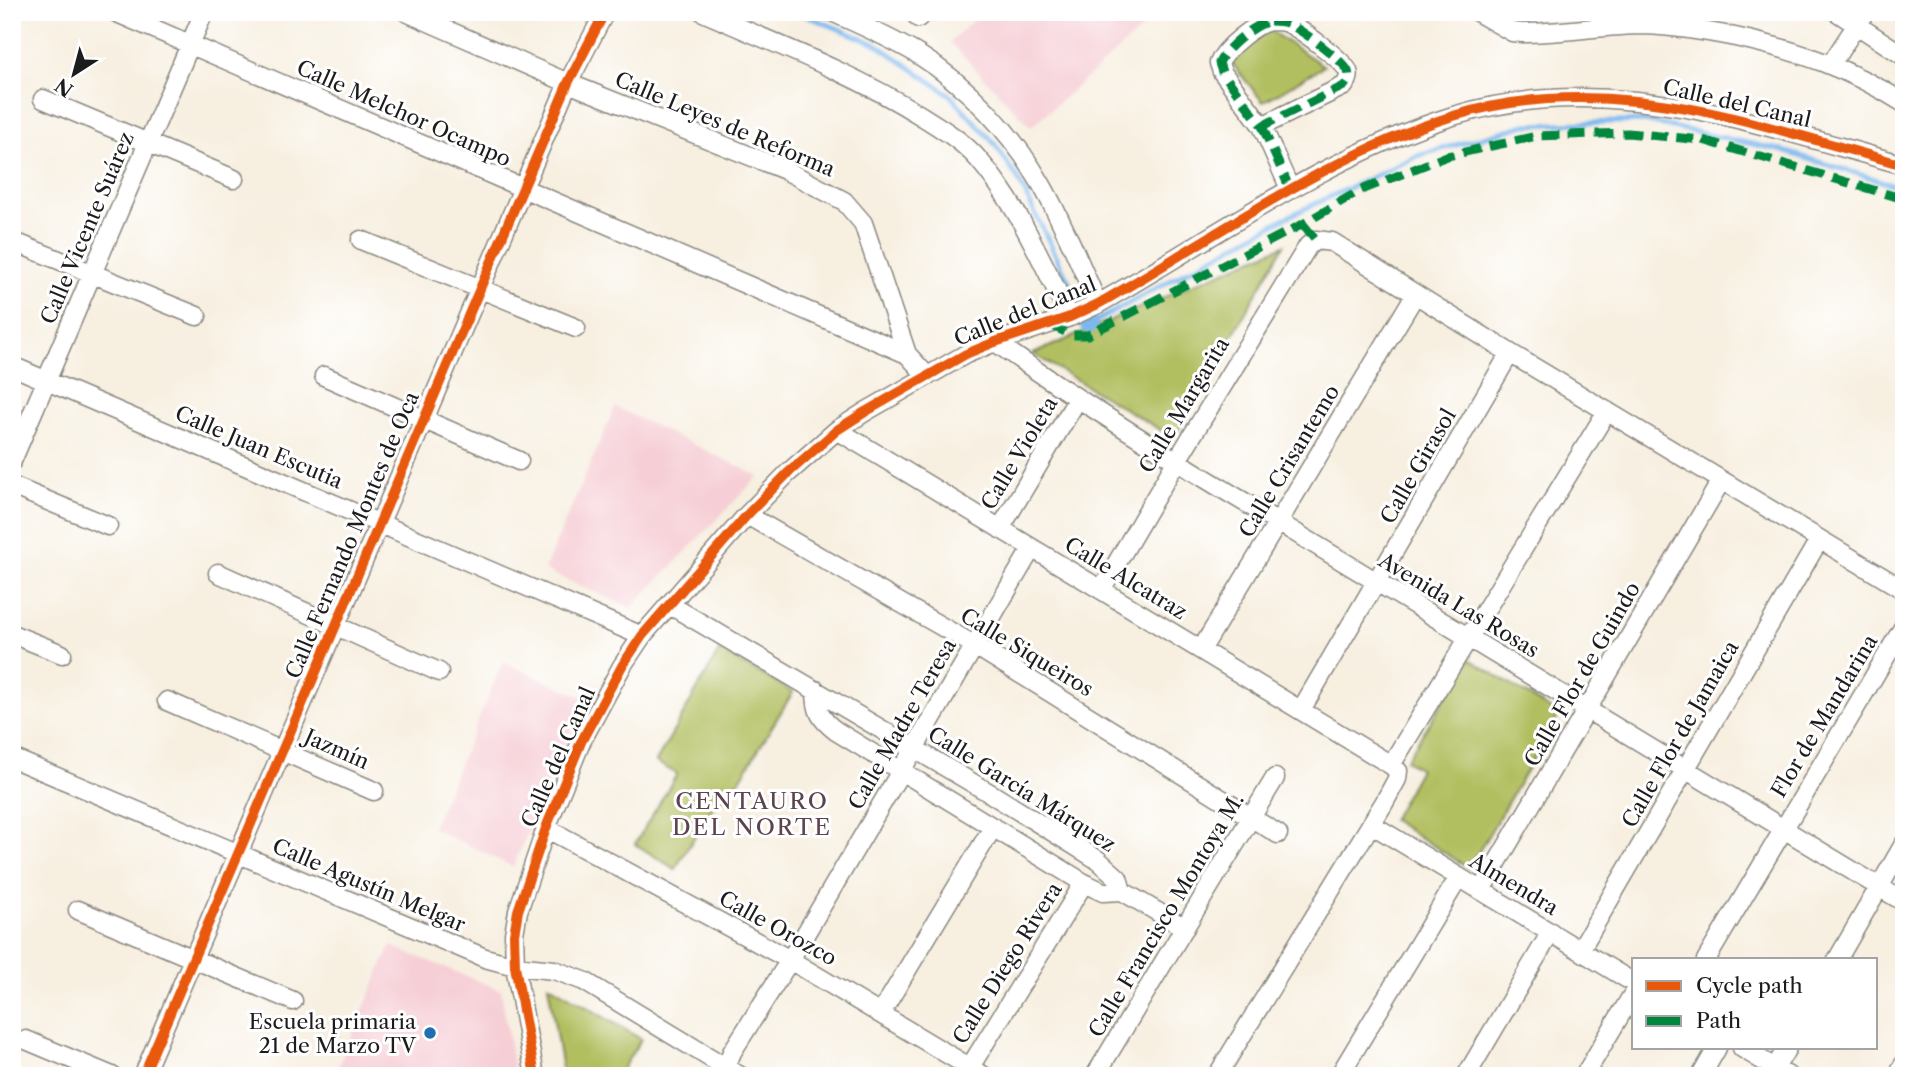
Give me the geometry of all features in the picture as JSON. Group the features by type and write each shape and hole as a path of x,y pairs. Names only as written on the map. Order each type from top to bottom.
{"street":[{"name":"Calle Melchor Ocampo","path":"115,12 907,354"},
{"name":"Calle Vicente Suárez","path":"12,461 204,12"},
{"name":"Calle Leyes de Reforma","path":"406,12 568,83 785,170 844,201 863,223 907,354 927,376"},
{"name":"Calle Fernando Montes de Oca","path":"143,1076 568,83 605,12"},
{"path":"703,12 853,78 957,138 978,159 1002,190 1070,317"},
{"name":"Calle del Canal","path":"832,12 890,38 920,55 967,93 988,115 1013,143 1040,181 1098,304"},
{"path":"1477,12 1512,32 1534,33 1644,25 1688,28 1801,52 1882,89 1904,103"},
{"path":"1563,12 1573,29"},
{"path":"1670,12 1688,28"},
{"path":"1837,12 1861,19 1904,56"},
{"path":"1831,64 1861,19"},
{"path":"1262,126 1344,86 1349,78 1349,73 1341,63 1296,29 1280,21 1257,25 1224,54 1219,63 1222,72 1262,126 1290,189"},
{"name":"Calle del Canal","path":"535,1076 516,966 514,934 517,911 546,828 581,742 622,666 642,636 747,515 788,473 837,430 864,412 966,354 1070,317 1098,304 1290,189 1361,154 1455,116 1516,103 1566,98 1638,101 1687,108 1904,165"},
{"path":"43,99 234,179"},
{"path":"361,240 576,328"},
{"name":"Calle Margarita","path":"1101,590 1176,461 1308,246 1316,240 1332,242 1415,295"},
{"path":"12,241 197,316"},
{"path":"1415,295 1904,590"},
{"name":"Calle Crisantemo","path":"1201,650 1415,295"},
{"name":"Avenida Las Rosas","path":"995,342 1077,400 1176,461 1904,902"},
{"name":"Calle Girasol","path":"1301,710 1510,353"},
{"name":"Calle Juan Escutia","path":"12,366 642,636"},
{"path":"324,376 519,461"},
{"name":"Calle Violeta","path":"1000,529 1077,400"},
{"path":"1217,1076 1397,779 1398,771 1391,765 1607,411"},
{"name":"Calle Alcatraz","path":"837,430 1391,765"},
{"name":"Calle Flor de Guindo","path":"1481,890 1721,481"},
{"path":"12,486 108,526"},
{"name":"Calle Siqueiros","path":"747,515 974,645 1278,834"},
{"name":"Calle Flor de Jamaica","path":"1580,950 1819,540"},
{"name":"Calle Madre Teresa","path":"732,1073 728,1062 732,1052 790,960 1032,548"},
{"path":"218,573 439,672"},
{"name":"Calle García Márquez","path":"670,605 1098,860 1118,878 1122,891"},
{"name":"Flor de Mandarina","path":"1707,958 1904,626"},
{"path":"12,634 62,654"},
{"name":"Calle García Márquez","path":"816,690 816,710 823,721 1084,883 1103,892 1122,891 1185,928"},
{"name":"Jazmín","path":"166,701 374,791"},
{"name":"Calle Agustín Melgar","path":"12,758 485,958 516,966 554,970 584,981 732,1073"},
{"name":"Calle Francisco Montoya M.","path":"1095,1076 1275,778"},
{"name":"Almendra","path":"1371,824 1632,982"},
{"path":"881,1013 993,827"},
{"name":"Calle Orozco","path":"546,828 790,960 977,1071"},
{"path":"1838,958 1904,844"},
{"path":"1339,1076 1459,877"},
{"name":"Calle Diego Rivera","path":"977,1071 1084,883"},
{"path":"78,910 293,1001"},
{"path":"1466,1076 1551,932"},
{"path":"1584,1076 1632,995"},
{"path":"26,1040 112,1076"},
{"path":"1701,1076 1716,1050"},
{"path":"1745,1050 1782,1072 1787,1050"},
{"path":"1897,1076 1904,1064"}],"shaded area":[{"path":"982,12 1161,12 1031,127 950,42"},
{"path":"615,407 759,476 631,608 544,570"},
{"path":"503,662 585,698 513,867 432,828"},
{"name":"Escuela primaria 21 de Marzo TV","path":"391,946 501,990 515,1076 334,1076"}],"green space":[{"path":"1266,28 1324,66 1263,102 1230,61"},
{"path":"1284,245 1174,438 1033,354"},
{"path":"719,651 793,692 727,801 719,797 675,869 635,844 677,774 656,762"},
{"path":"1470,659 1559,715 1469,868 1392,820 1420,769 1406,760"},
{"path":"548,984 641,1039 618,1076 563,1076"}],"waterway":[{"path":"797,12 876,44 949,94 994,143 1019,181 1075,294"},
{"path":"1089,325 1285,218 1417,156 1526,125 1644,121 1780,150 1904,188"},
{"path":"1082,311 1089,325"}],"marked path":[{"path":"1270,21 1287,23 1310,37 1344,66 1349,77 1344,86 1262,126 1222,72 1219,63 1241,38 1270,21"},
{"path":"1262,126 1290,189"},
{"path":"1049,324 1071,335 1088,335 1303,224 1359,191 1447,156 1537,136 1628,133 1703,140 1904,199"},
{"path":"1303,224 1316,240"}],"cycle path":[{"path":"143,1076 568,83 605,12"},
{"path":"535,1076 515,966 514,934 518,911 546,828 581,742 622,666 642,636 747,515 788,473 837,430 966,354 1070,317 1098,304 1271,200 1360,153 1406,133 1475,110 1567,98 1613,99 1669,105 1771,127 1904,165"}],"place":[{"name":"Escuela primaria 21 de Marzo TV","path":"430,1033"}],"district":[{"name":"CENTAURO DEL NORTE","path":"752,814"}]}
